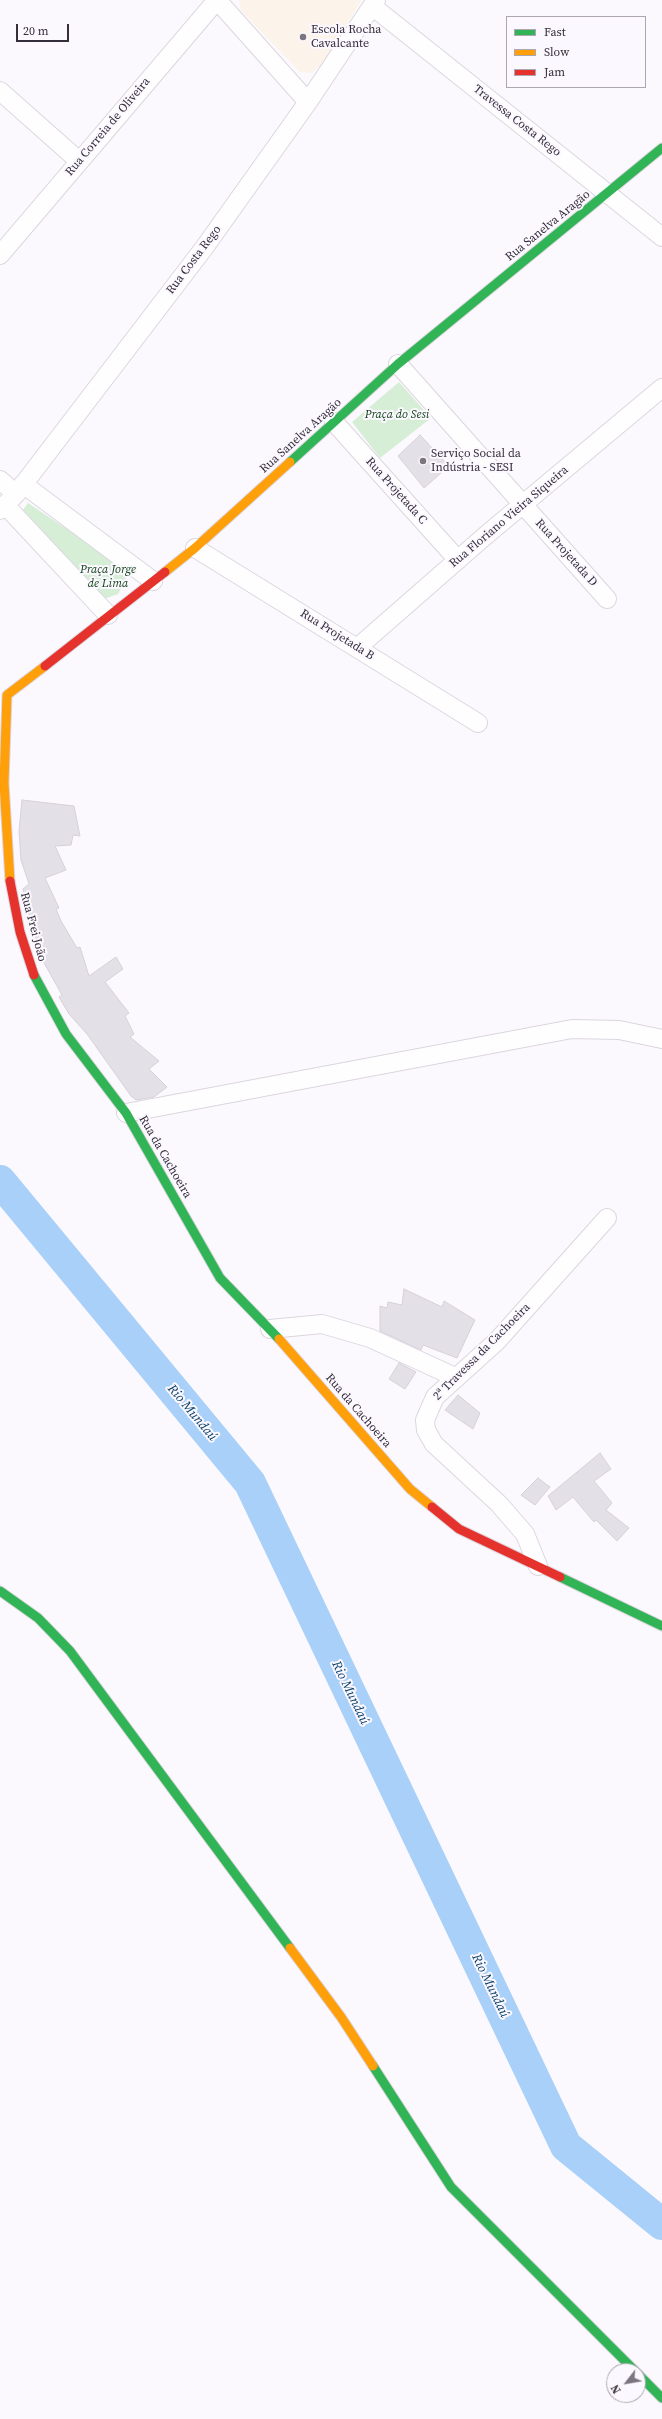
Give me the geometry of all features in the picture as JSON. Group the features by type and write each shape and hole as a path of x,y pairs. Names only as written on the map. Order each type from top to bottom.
{"street":[{"path":"217,0 308,102"},
{"name":"Rua Correia de Oliveira","path":"0,255 217,0"},
{"name":"Rua Costa Rego","path":"11,498 204,248 308,102 374,3"},
{"name":"Travessa Costa Rego","path":"374,3 662,236"},
{"path":"0,91 79,161"},
{"name":"Rua Sanelva Aragão","path":"4,691 108,615 195,548 398,364 609,193 662,148"},
{"name":"Rua Projetada D","path":"398,364 607,599"},
{"name":"Rua Floriano Vieira Siqueira","path":"357,648 523,504 662,388"},
{"name":"Rua Projetada C","path":"334,422 458,560"},
{"path":"0,480 11,498 108,615"},
{"path":"11,498 154,580"},
{"name":"Rua Projetada B","path":"195,548 478,723"},
{"name":"Rua Frei João","path":"4,691 2,783 10,887 20,932 37,983 66,1034 126,1113"},
{"path":"126,1113 572,1029 619,1030 662,1039"},
{"name":"Rua da Cachoeira","path":"126,1113 220,1278 270,1329 410,1489 459,1529 662,1626"},
{"name":"2ª Travessa da Cachoeira","path":"538,1566 525,1534 499,1504 434,1444 426,1430 425,1420 435,1397 455,1377 497,1341 607,1218"},
{"path":"270,1329 322,1324 370,1338 455,1377"},
{"path":"0,1591 38,1618 70,1651 112,1706 341,2017 451,2187 627,2363"},
{"path":"646,2382 662,2398"}],"shaded area":[{"name":"Escola Rocha Cavalcante","path":"239,0 361,1 323,64 311,73 300,72 241,11"}],"green space":[{"name":"Praça do Sesi","path":"399,382 431,418 380,458 352,422"},
{"name":"Praça Jorge de Lima","path":"28,503 122,566 126,579 118,594 104,599 23,510"}],"building":[{"name":"Serviço Social da Indústria - SESI","path":"420,435 449,466 424,488 398,456"},
{"path":"22,800 74,806 80,836 73,835 71,845 55,846 66,870 45,878 59,908 56,909 61,921 77,948 80,947 89,976 116,957 123,969 105,982 129,1013 125,1016 134,1034 130,1037 159,1061 149,1069 167,1087 154,1097 136,1100 131,1096 87,1034 69,1014 59,997 62,995 43,961 42,953 32,929 23,889 29,884 21,860 19,831"},
{"path":"404,1289 442,1307 444,1301 475,1320 457,1358 423,1345 421,1350 380,1331 380,1306 387,1308 388,1302 402,1305"},
{"path":"399,1363 416,1372 405,1389 389,1379"},
{"path":"458,1395 480,1413 473,1429 445,1410"},
{"path":"600,1453 611,1469 594,1481 612,1503 606,1510 629,1528 617,1541 596,1520 594,1522 573,1497 556,1510 548,1496"},
{"path":"538,1478 550,1487 535,1505 521,1495"}],"waterway":[{"name":"Rio Mundaú","path":"0,1181 250,1483 566,2146 662,2224"}],"traffic: fast":[{"path":"290,462 398,364 662,148"},
{"path":"34,975 66,1034 126,1113 220,1278 279,1339"},
{"path":"560,1577 662,1626"},
{"path":"0,1591 38,1618 70,1651 290,1948"},
{"path":"373,2066 451,2187 627,2363"},
{"path":"646,2382 662,2398"}],"traffic: slow":[{"path":"165,572 195,548 290,462"},
{"path":"10,881 4,783 7,695 45,666"},
{"path":"279,1339 410,1489 432,1507"},
{"path":"290,1948 341,2017 373,2066"}],"traffic: jam":[{"path":"45,666 165,572"},
{"path":"10,881 20,932 34,975"},
{"path":"432,1507 459,1529 560,1577"}],"place":[{"name":"Escola Rocha Cavalcante","path":"303,37"},
{"name":"Serviço Social da Indústria - SESI","path":"423,461"}]}
